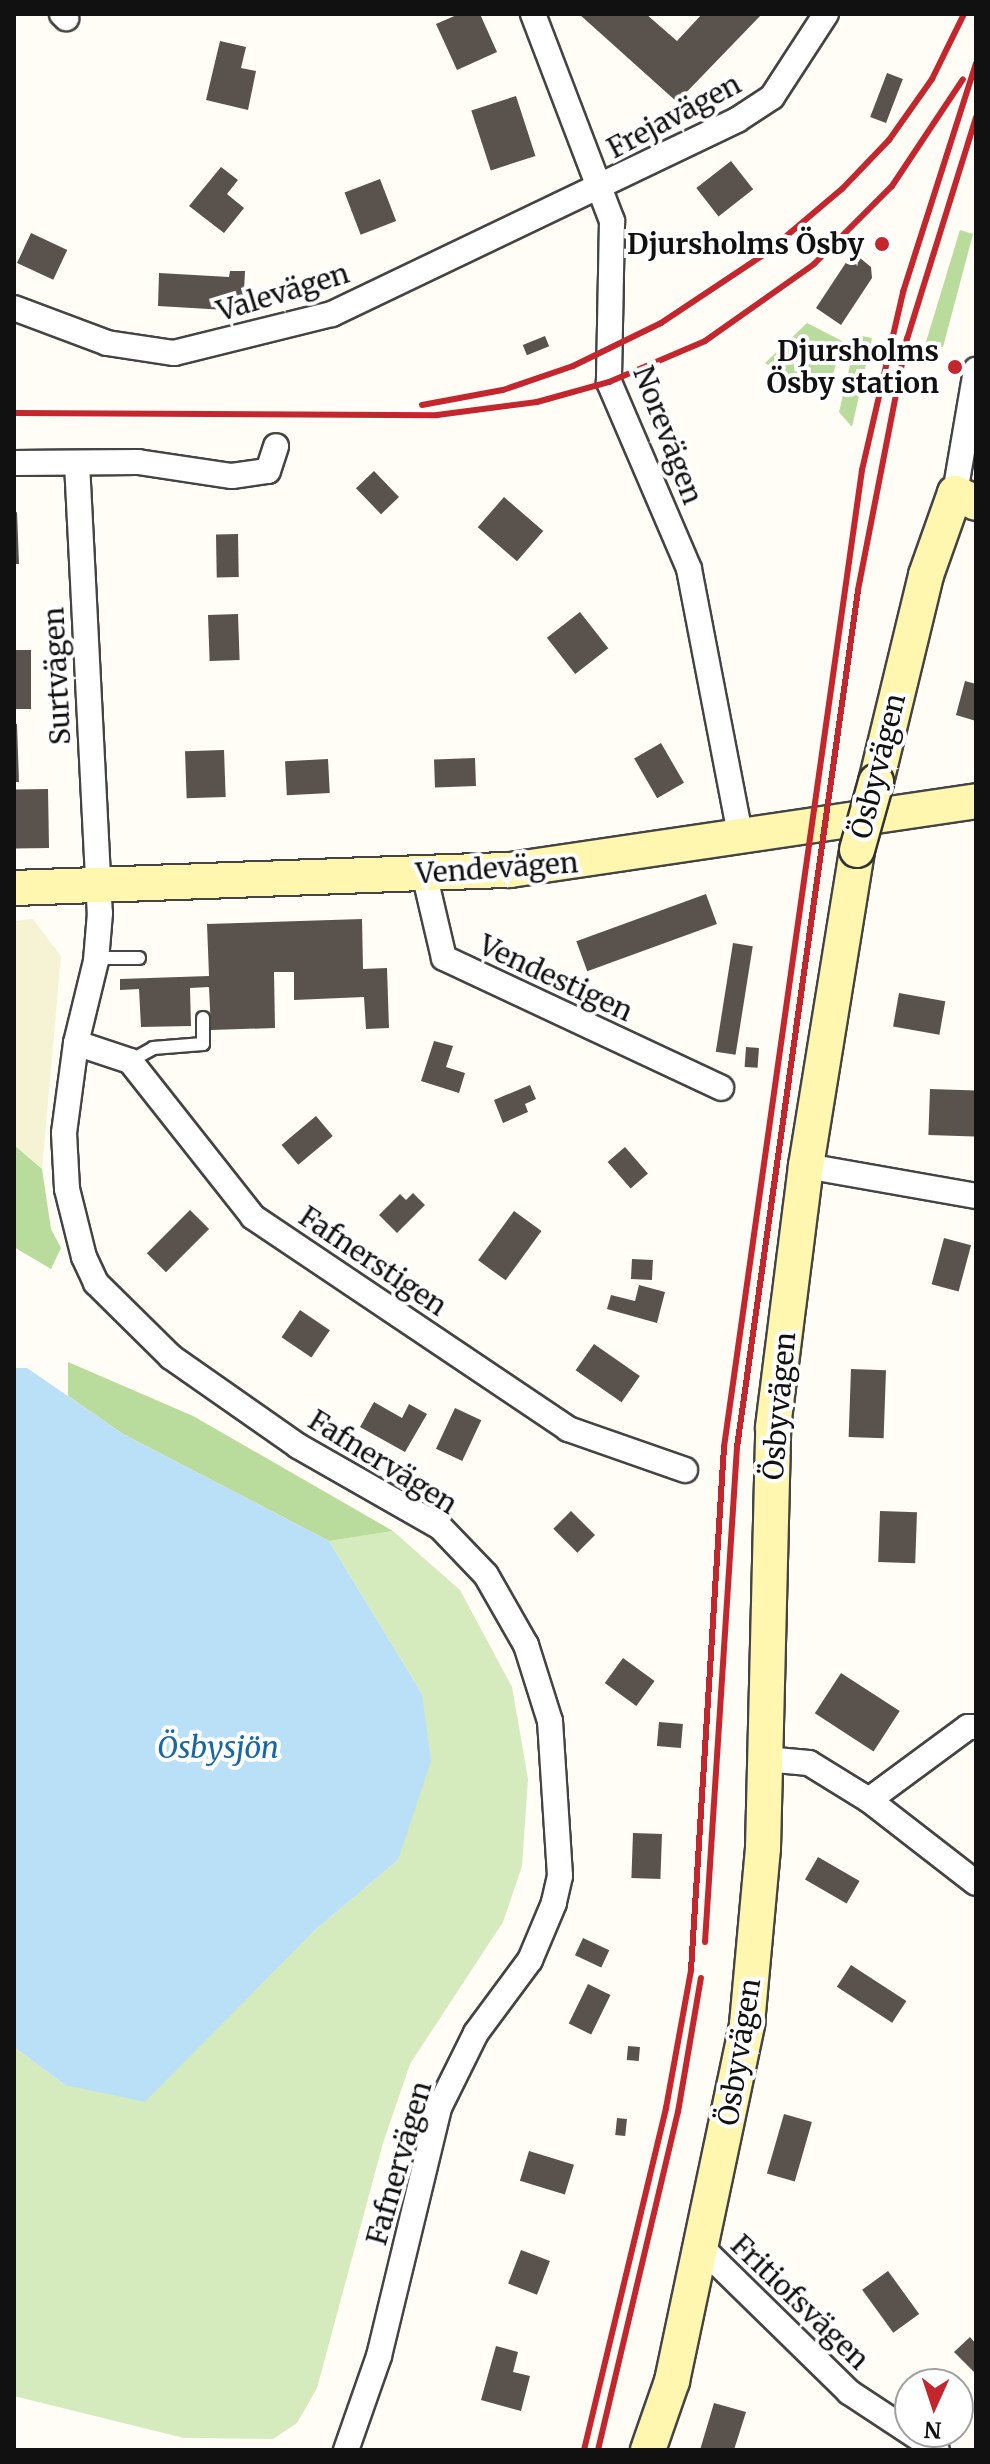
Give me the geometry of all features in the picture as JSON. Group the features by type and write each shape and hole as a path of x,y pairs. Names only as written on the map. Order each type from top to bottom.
{"street":[{"name":"Norevägen","path":"533,14 602,188 612,221 609,382 689,569 740,835"},
{"name":"Frejavägen","path":"602,188 708,137 772,97 823,15"},
{"name":"Valevägen","path":"14,308 107,343 140,350 187,350 332,314 602,188"},
{"name":"Ösbyvägen","path":"648,2450 672,2381 747,2024 763,1848 773,1427 806,1166 857,850 926,575 966,498 976,370"},
{"path":"14,463 138,462 232,476 268,471 276,446"},
{"name":"Surtvägen","path":"77,463 98,886"},
{"name":"Vendevägen","path":"14,888 424,873 599,860 740,835 976,801"},
{"name":"Vendestigen","path":"424,873 444,958 721,1088"},
{"name":"Fafnervägen","path":"98,886 97,958 76,1043 64,1133 67,1189 84,1257 96,1283 184,1366 298,1446 440,1527 486,1575 526,1645 550,1721 560,1876 554,1903 530,1960 476,2033 439,2108 379,2356 346,2450"},
{"path":"76,1043 130,1061"},
{"name":"Fafnerstigen","path":"130,1061 253,1217 568,1429 685,1470"},
{"path":"806,1166 976,1196"},
{"path":"869,1800 968,1727 976,1727"},
{"path":"765,1759 809,1763 869,1800 976,1883"},
{"name":"Fritiofsvägen","path":"702,2248 849,2392 937,2450"}],"lane":[{"path":"97,958 139,958"},
{"path":"130,1061 153,1048 203,1044 203,1018"}],"shaded area":[{"path":"33,919 61,956 42,1169 14,1145 14,921"}],"green space":[{"path":"960,230 973,234 943,347 926,342"},
{"path":"807,323 844,342 824,399 765,363"},
{"path":"857,335 872,338 852,427 839,412"},
{"path":"14,1145 42,1169 51,1229 61,1248 51,1269 14,1247"},
{"path":"68,1362 193,1416 393,1531 329,1541 123,1434 68,1396"},
{"path":"393,1531 460,1590 512,1687 528,1779 522,1866 503,1922 410,2064 383,2143 317,2388 297,2423 273,2439 184,2438 14,2396 14,2047 65,2085 313,1932 398,1860 422,1694 329,1541"}],"water":[{"name":"Ösbysjön","path":"14,1368 27,1368 123,1434 329,1541 422,1694 431,1761 398,1860 313,1932 145,2102 65,2085 14,2047"}],"building":[{"path":"459,14 480,14 497,52 457,70 436,24"},
{"path":"579,14 646,14 677,41 702,14 762,14 677,102"},
{"path":"220,41 246,47 241,68 256,71 248,110 206,100"},
{"path":"887,73 903,79 886,123 870,117"},
{"path":"516,96 535,156 491,170 471,111"},
{"path":"731,161 753,189 718,216 696,188"},
{"path":"221,167 238,180 227,194 244,208 224,233 189,206"},
{"path":"380,179 396,221 361,235 345,193"},
{"path":"31,233 67,250 53,280 17,263"},
{"path":"860,258 871,267 872,278 841,325 816,308 847,261"},
{"path":"230,271 245,271 243,311 158,306 159,273 229,277"},
{"path":"545,336 549,346 527,355 523,345"},
{"path":"374,471 399,497 381,514 356,488"},
{"path":"504,497 543,531 517,561 478,527"},
{"path":"17,512 19,564 14,564 14,513"},
{"path":"216,534 238,534 239,577 217,577"},
{"path":"580,612 608,648 575,674 547,638"},
{"path":"238,614 240,660 210,661 208,615"},
{"path":"14,650 31,650 31,709 14,709"},
{"path":"965,681 976,684 976,721 956,715"},
{"path":"14,724 17,724 19,782 14,782"},
{"path":"661,743 684,783 657,798 634,758"},
{"path":"224,750 226,797 187,798 185,751"},
{"path":"475,758 476,786 435,787 434,759"},
{"path":"328,759 330,793 287,795 285,761"},
{"path":"48,789 49,848 15,849 14,790"},
{"path":"706,894 717,924 587,971 576,941"},
{"path":"362,919 363,969 387,968 389,1028 366,1029 364,997 294,1000 294,972 274,972 275,1028 211,1030 209,987 190,988 191,1026 141,1027 139,989 120,990 120,979 209,976 207,924"},
{"path":"733,943 753,946 736,1055 716,1052"},
{"path":"899,993 945,1001 939,1035 893,1026"},
{"path":"434,1041 453,1046 446,1067 465,1073 459,1093 421,1081"},
{"path":"746,1047 759,1048 758,1068 745,1067"},
{"path":"530,1085 536,1099 525,1104 528,1112 503,1123 494,1100"},
{"path":"930,1089 976,1091 974,1137 928,1135"},
{"path":"316,1116 333,1136 298,1165 282,1145"},
{"path":"625,1147 648,1173 631,1189 608,1162"},
{"path":"413,1193 425,1205 397,1233 379,1215 400,1194 406,1200"},
{"path":"190,1210 209,1229 166,1272 147,1253"},
{"path":"514,1211 542,1231 506,1280 478,1260"},
{"path":"944,1238 971,1245 959,1292 932,1284"},
{"path":"632,1259 653,1260 652,1280 631,1279"},
{"path":"639,1285 665,1292 657,1323 607,1309 611,1295 635,1301"},
{"path":"300,1310 330,1330 311,1357 282,1337"},
{"path":"594,1344 640,1376 622,1402 576,1370"},
{"path":"851,1369 886,1370 884,1438 849,1437"},
{"path":"374,1402 402,1418 409,1404 427,1414 405,1452 360,1427"},
{"path":"455,1408 481,1420 462,1461 436,1449"},
{"path":"571,1511 595,1535 577,1553 553,1529"},
{"path":"880,1511 917,1512 915,1563 878,1562"},
{"path":"623,1658 655,1681 636,1706 605,1683"},
{"path":"841,1673 900,1711 874,1751 815,1713"},
{"path":"659,1722 683,1724 681,1748 657,1746"},
{"path":"633,1833 662,1834 660,1879 631,1878"},
{"path":"818,1857 860,1881 847,1904 805,1880"},
{"path":"583,1938 609,1950 601,1967 575,1955"},
{"path":"851,1965 906,2001 892,2023 837,1987"},
{"path":"588,1984 610,1995 591,2035 569,2024"},
{"path":"628,2046 640,2047 639,2061 627,2060"},
{"path":"784,2114 812,2122 795,2182 767,2174"},
{"path":"617,2118 627,2119 625,2136 615,2135"},
{"path":"529,2151 574,2165 565,2194 520,2181"},
{"path":"521,2250 550,2261 537,2295 508,2284"},
{"path":"888,2271 919,2314 893,2333 862,2290"},
{"path":"970,2337 976,2344 976,2374 974,2368 970,2368 954,2352"},
{"path":"496,2346 518,2352 513,2372 530,2376 521,2411 481,2400"},
{"path":"714,2403 746,2412 734,2450 700,2450"}],"railway":[{"path":"422,405 503,390 573,366 661,323 765,254 842,189 889,140 932,79 964,14"},
{"path":"584,2450 666,2108 691,1970 724,1447 862,470 903,292 976,63"},
{"path":"14,413 437,415 537,402 609,382 705,341 814,264 892,186 963,79"},
{"path":"705,1942 737,1447 858,590 907,339 976,117"},
{"path":"598,2450 678,2112 701,1978"}],"place":[{"name":"Djursholms Ösby","path":"882,244"},
{"name":"Djursholms Ösby station","path":"955,367"}]}
